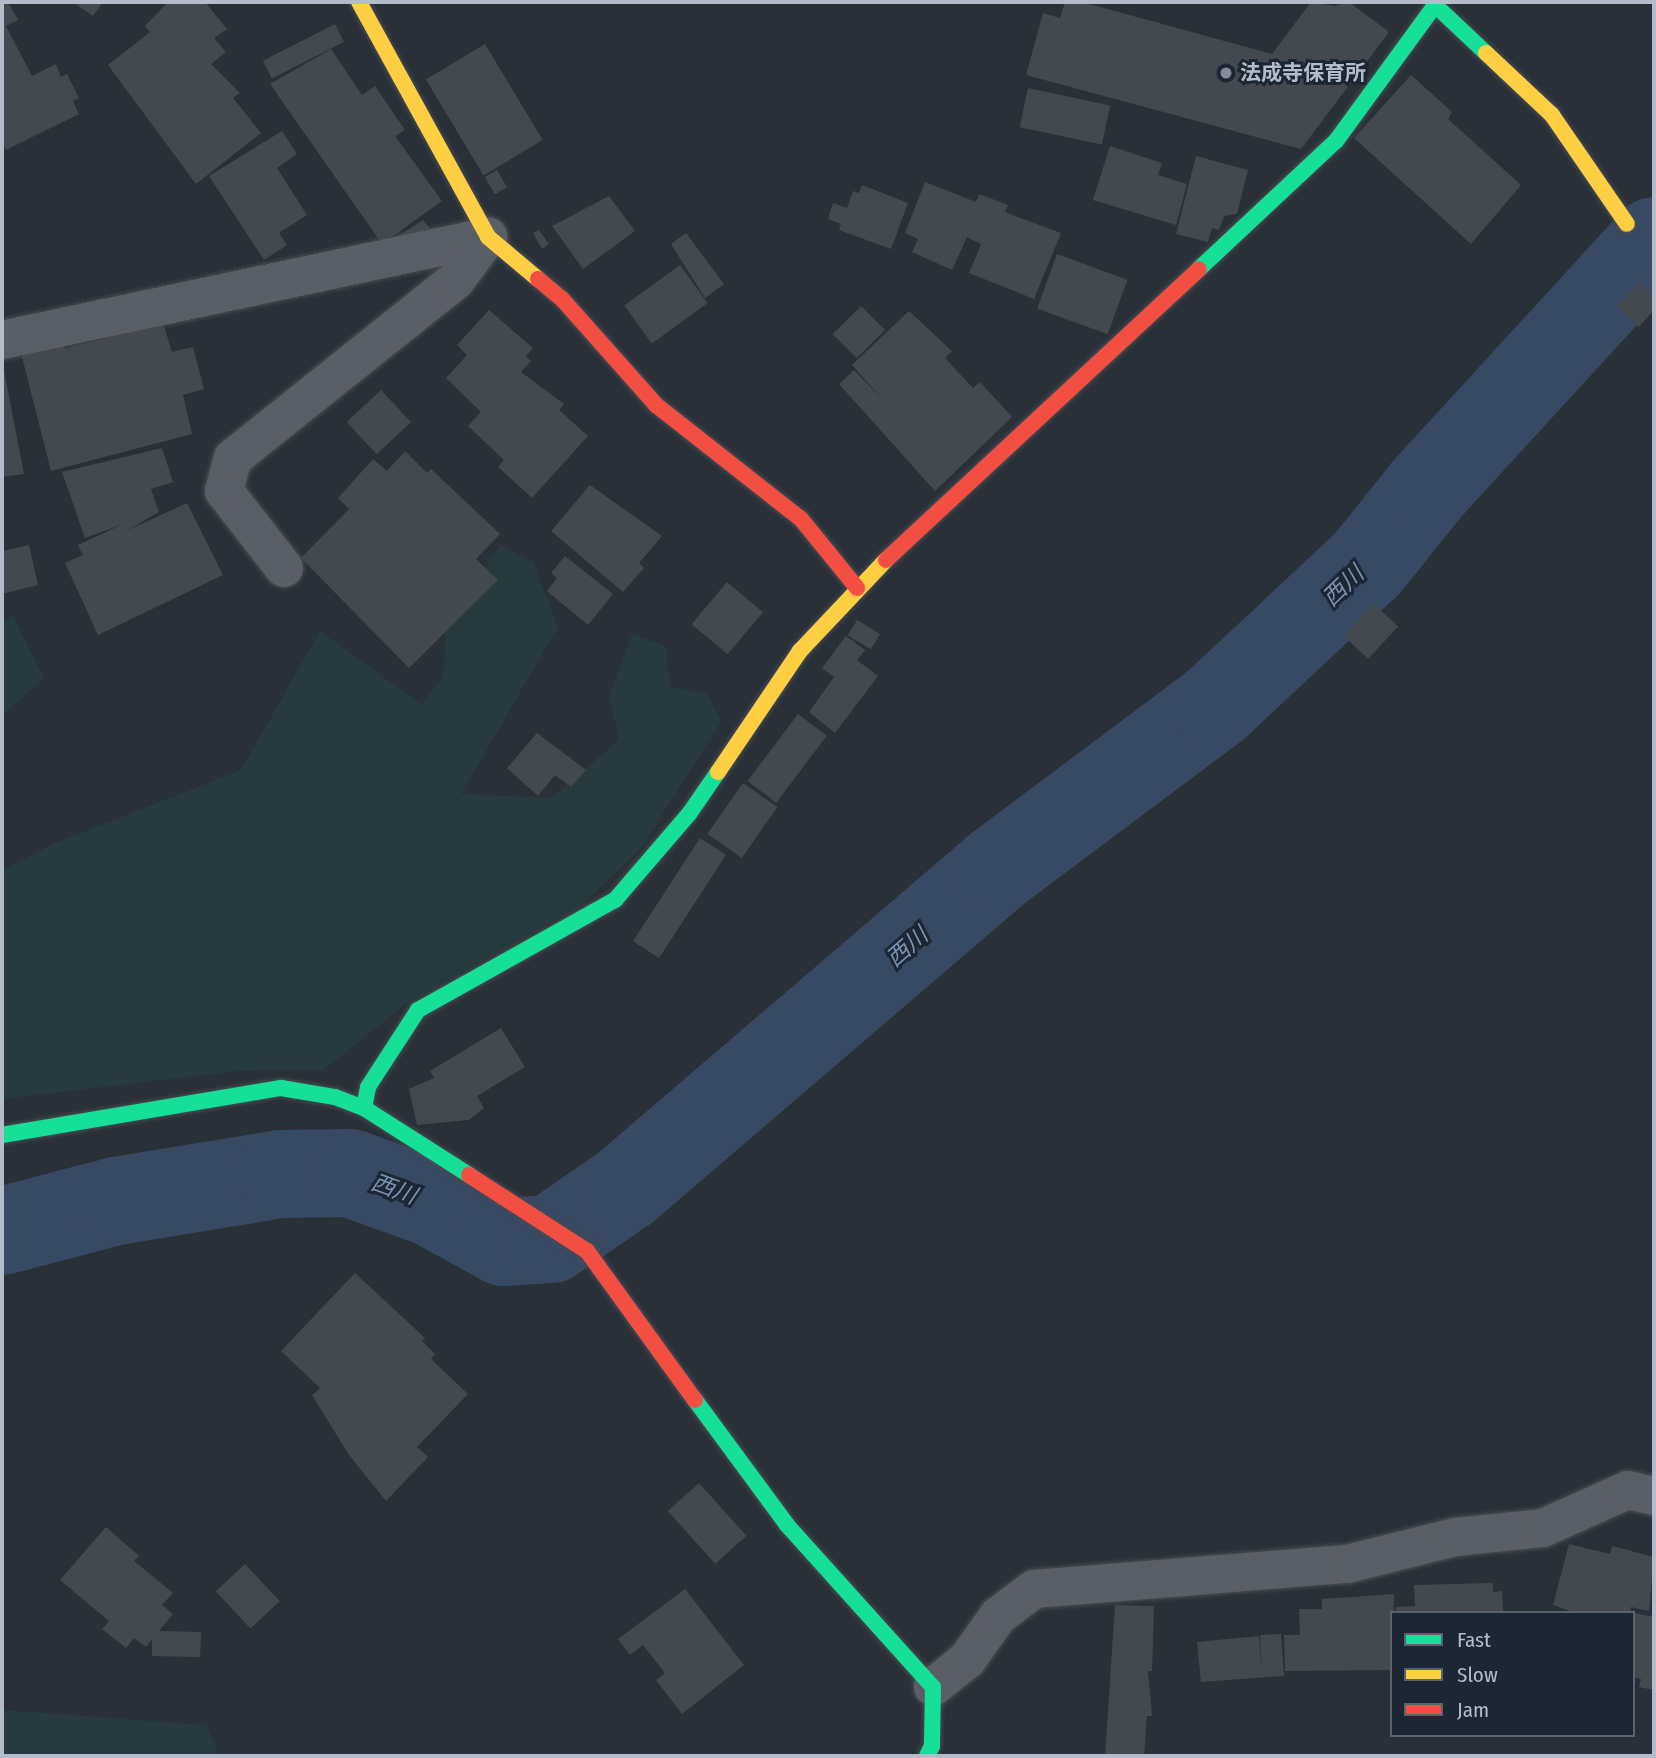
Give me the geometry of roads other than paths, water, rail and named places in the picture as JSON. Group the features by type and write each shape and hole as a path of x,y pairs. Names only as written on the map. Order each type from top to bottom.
{"street":[{"path":"359,2 488,237 562,299 656,405 801,519 857,588"},
{"path":"364,1108 368,1087 418,1010 615,900 689,814 800,652 857,588 1336,141 1434,3 1552,115 1627,223"},
{"path":"2,340 488,237"},
{"path":"284,568 224,491 233,458 456,280 488,237"},
{"path":"2,1135 281,1088 335,1097 364,1108 587,1251 787,1525 933,1687 932,1746 927,1756"},
{"path":"933,1687 967,1660 998,1616 1034,1589 1347,1564 1455,1537 1543,1528 1628,1490 1654,1496"}],"waterway":[{"name":"西川","path":"2,1231 116,1201 280,1174 350,1173 431,1202 504,1242 551,1239 625,1188 997,869 1215,706 1367,564 1427,489 1654,241"}],"place":[{"name":"法成寺保育所","path":"1226,73"}]}
